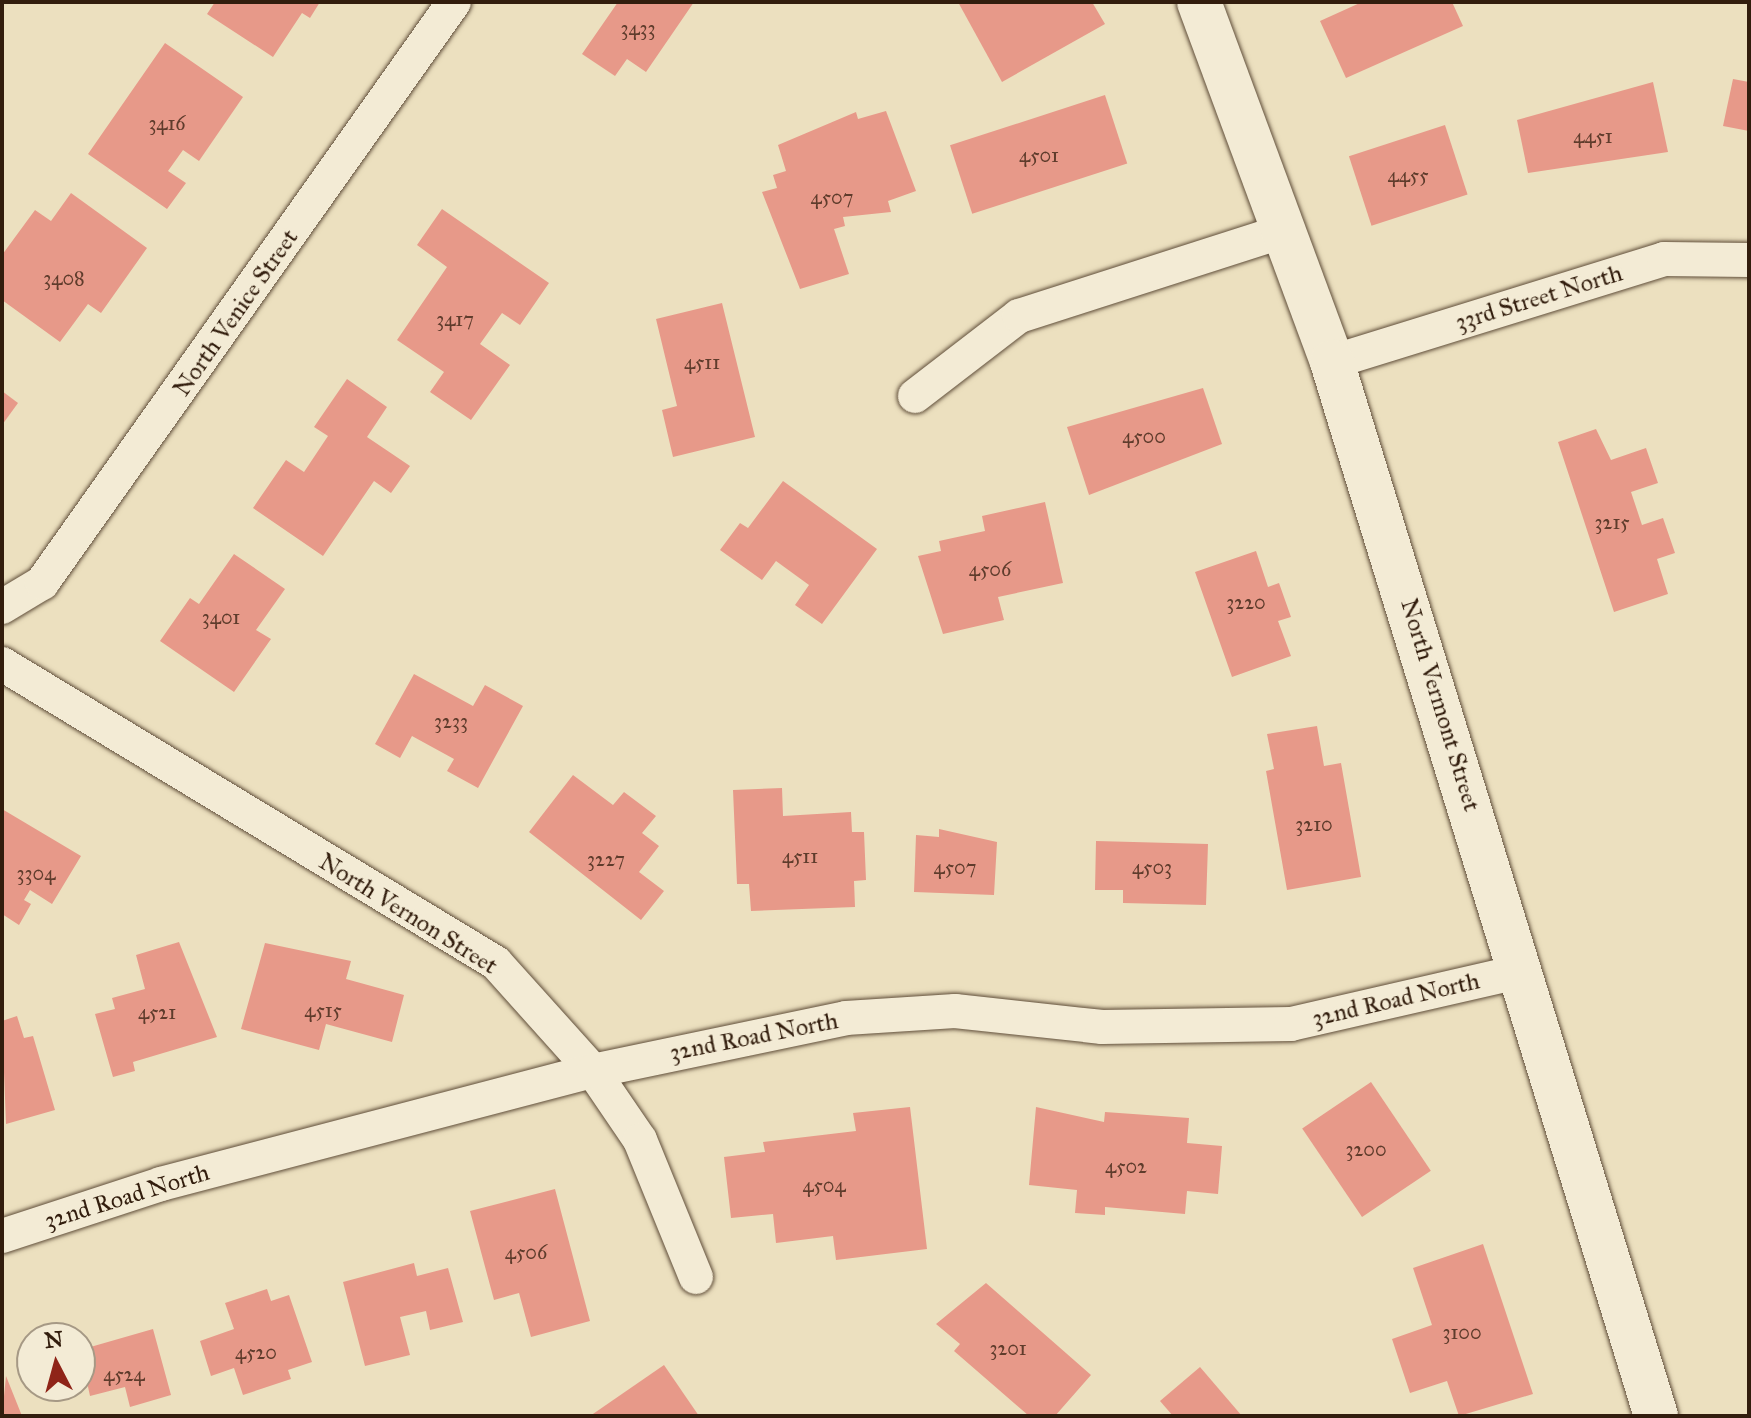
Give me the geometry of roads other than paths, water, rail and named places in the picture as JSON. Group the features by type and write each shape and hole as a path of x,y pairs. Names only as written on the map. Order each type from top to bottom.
{"street":[{"name":"North Venice Street","path":"2,607 42,583 454,2"},
{"name":"North Vermont Street","path":"1199,2 1332,362 1523,971 1656,1416"},
{"path":"915,396 1019,316 1284,231"},
{"name":"33rd Street North","path":"1332,362 1664,259 1749,260"},
{"name":"North Vernon Street","path":"2,664 496,963 593,1071 640,1140 696,1277"},
{"name":"32nd Road North","path":"2,1236 161,1184 593,1071 733,1039 892,1015 955,1011 1102,1027 1291,1024 1523,971"}]}
